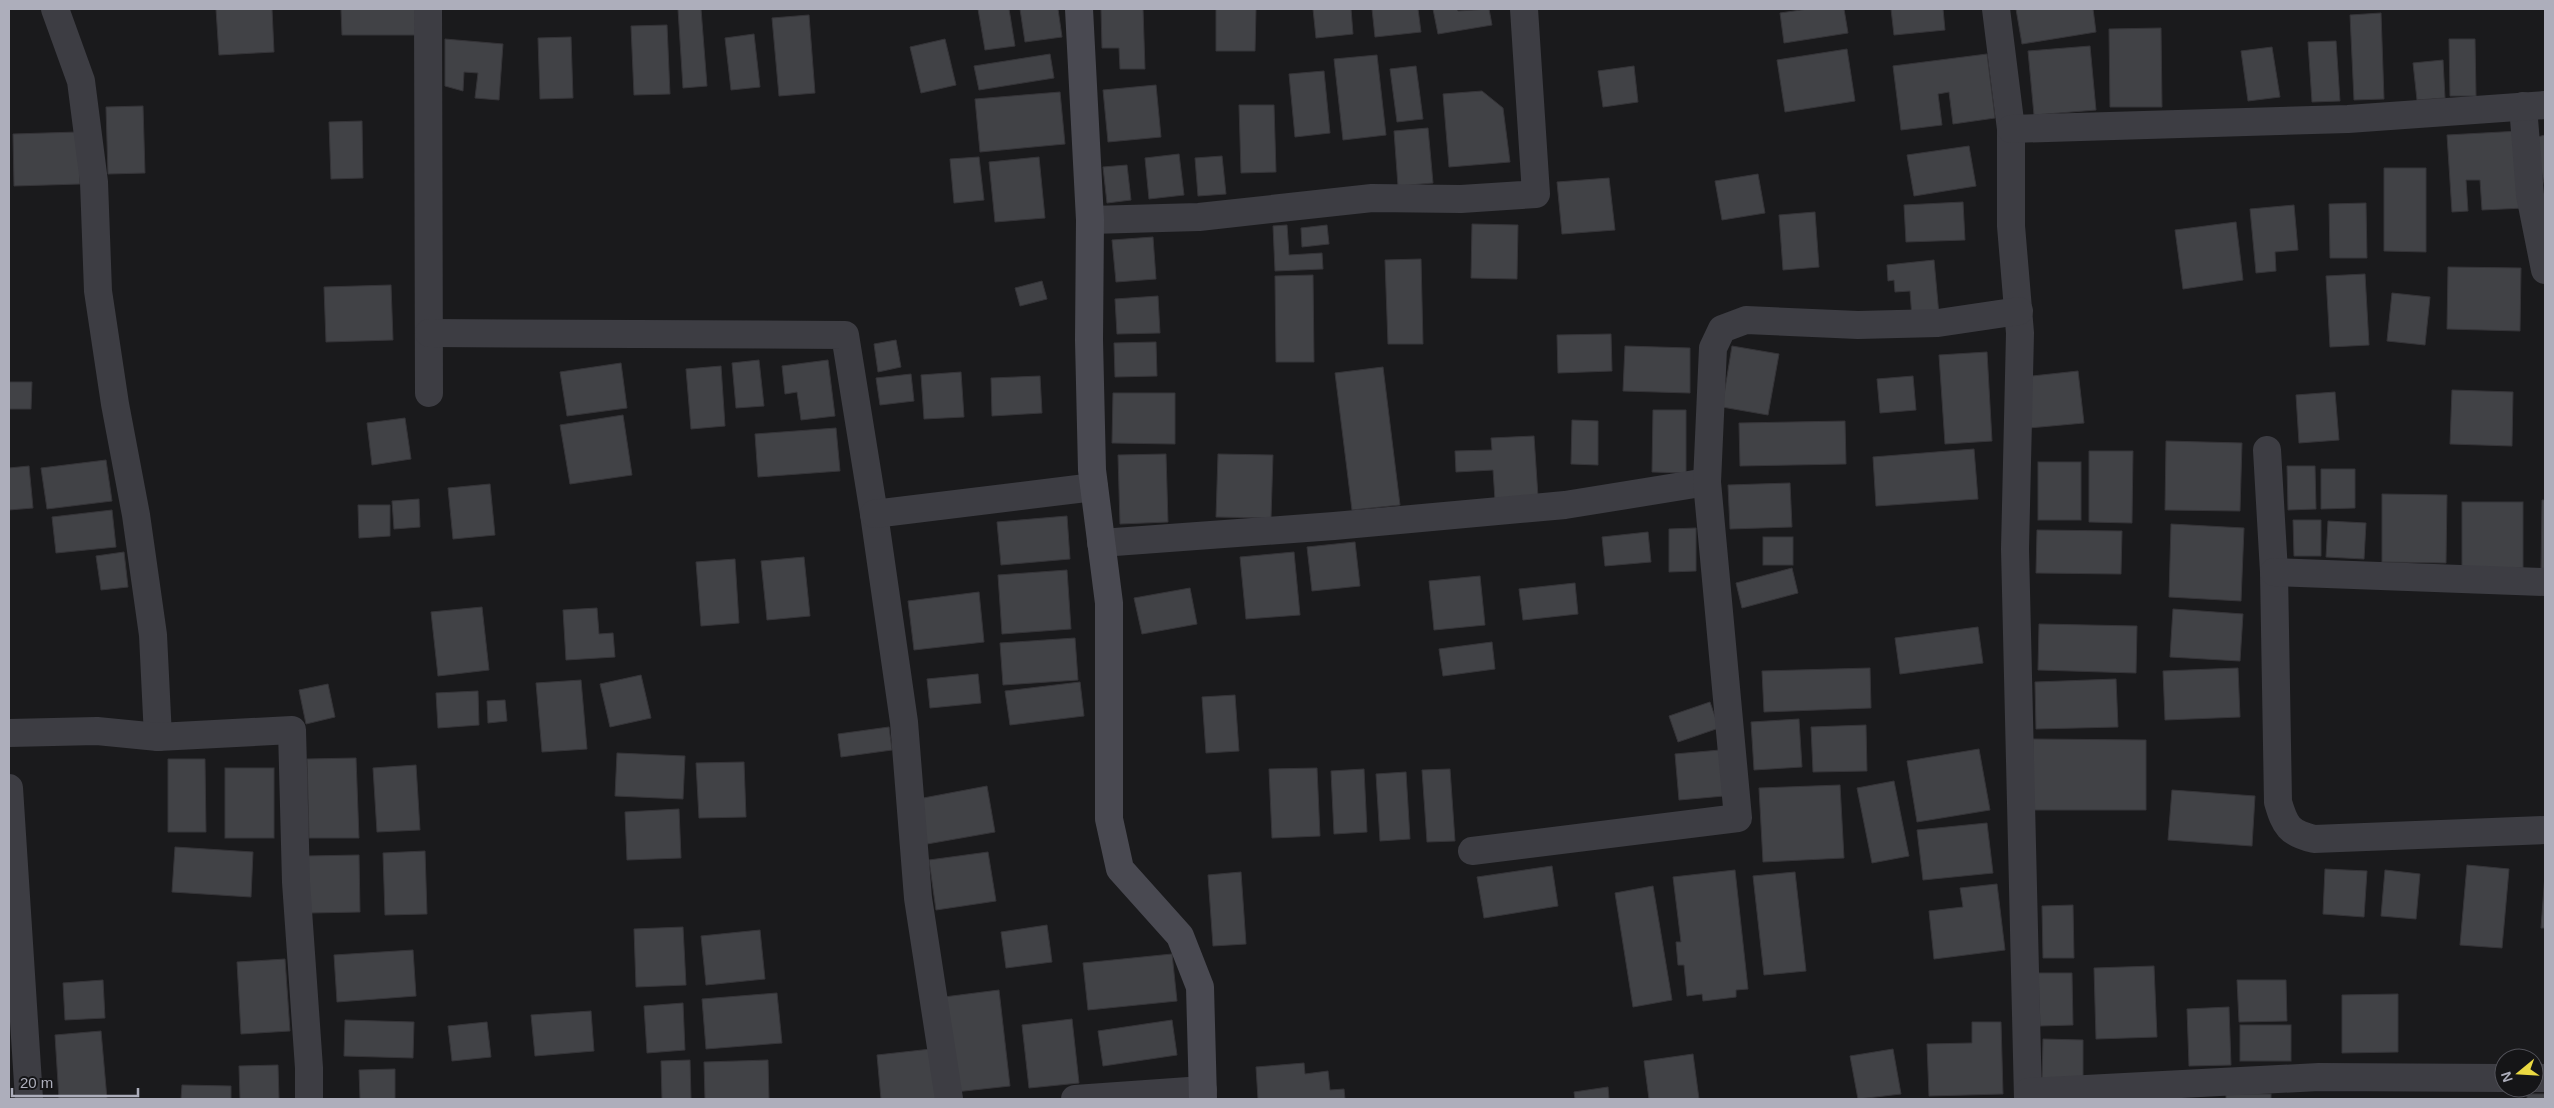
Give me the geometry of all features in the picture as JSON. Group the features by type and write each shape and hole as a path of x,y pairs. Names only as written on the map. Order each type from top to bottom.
{"street":[{"path":"55,9 81,81 94,182 98,291 115,404 136,516 152,635 158,737"},
{"path":"428,9 429,393"},
{"path":"1075,1099 1203,1095 1200,987 1180,936 1120,869 1109,819 1109,603 1094,487 1089,340 1090,220 1079,9"},
{"path":"1090,220 1198,217 1372,198 1461,199 1536,194 1524,9"},
{"path":"1996,9 2011,129 2011,226 2019,311 2015,549 2028,1096 2319,1088 2494,1079"},
{"path":"2011,129 2348,119 2534,105 2530,195 2545,270"},
{"path":"1472,851 1738,818 1707,482 1713,348 1722,329 1746,320 1858,325 1938,323 2019,311"},
{"path":"429,333 844,335 874,514 904,722 918,898 949,1099"},
{"path":"2267,450 2274,572 2278,802 2283,822 2296,834 2314,839 2545,830"},
{"path":"1101,543 1334,526 1565,505 1707,482"},
{"path":"874,514 1094,487"},
{"path":"2274,572 2545,582"},
{"path":"9,733 97,731 158,737 292,730 296,882 309,1068 309,1099"},
{"path":"9,788 28,1099"}],"building":[{"path":"216,9 272,9 274,52 219,55"},
{"path":"341,9 416,9 416,35 342,35"},
{"path":"678,9 701,9 707,86 683,88"},
{"path":"978,9 1009,9 1015,46 985,50"},
{"path":"1020,9 1058,9 1062,37 1025,42"},
{"path":"1101,9 1143,9 1145,69 1120,69 1119,48 1102,48"},
{"path":"1216,9 1256,9 1255,51 1216,51"},
{"path":"1313,9 1351,9 1353,34 1316,38"},
{"path":"1372,9 1418,9 1421,32 1375,37"},
{"path":"1433,9 1457,9 1458,11 1489,9 1492,25 1438,34"},
{"path":"1808,9 1844,9 1848,33 1784,43 1780,13"},
{"path":"1891,9 1943,9 1945,30 1894,35"},
{"path":"2016,9 2093,9 2096,32 2022,44"},
{"path":"2381,13 2384,99 2354,100 2350,15"},
{"path":"809,15 815,93 779,96 772,18"},
{"path":"667,25 670,94 634,95 631,26"},
{"path":"2161,28 2162,107 2110,107 2109,29"},
{"path":"754,34 760,87 731,90 725,38"},
{"path":"571,37 573,98 540,99 538,38"},
{"path":"445,39 503,44 499,100 475,98 478,73 464,72 463,91 445,86"},
{"path":"945,39 956,85 921,93 910,47"},
{"path":"2449,39 2475,39 2476,96 2450,96"},
{"path":"2336,41 2340,101 2312,102 2308,42"},
{"path":"2090,46 2096,110 2034,115 2028,51"},
{"path":"2272,47 2280,97 2248,101 2241,51"},
{"path":"1847,49 1855,101 1785,112 1777,60"},
{"path":"1050,54 1054,78 979,90 974,66"},
{"path":"1987,54 1995,118 1953,124 1949,92 1938,94 1942,125 1901,130 1893,66"},
{"path":"1377,55 1386,135 1343,140 1334,59"},
{"path":"2443,60 2445,98 2417,100 2413,63"},
{"path":"1416,66 1423,119 1397,122 1390,69"},
{"path":"1634,66 1638,102 1603,107 1598,71"},
{"path":"1324,71 1330,133 1295,137 1289,74"},
{"path":"1156,85 1161,137 1108,142 1103,90"},
{"path":"1482,91 1503,108 1510,162 1449,167 1443,94"},
{"path":"1060,92 1065,144 980,152 975,99"},
{"path":"1239,105 1274,105 1276,172 1241,173"},
{"path":"143,106 145,173 108,174 106,107"},
{"path":"362,121 363,178 331,179 329,122"},
{"path":"1428,128 1433,183 1398,186 1394,131"},
{"path":"2520,131 2524,208 2482,210 2480,180 2466,180 2468,211 2452,212 2447,135"},
{"path":"78,132 80,184 14,186 13,134"},
{"path":"2545,135 2545,188 2534,138"},
{"path":"1969,146 1976,186 1914,196 1907,155"},
{"path":"1179,154 1184,195 1149,199 1145,158"},
{"path":"1222,156 1226,194 1198,196 1195,158"},
{"path":"979,157 984,200 954,203 950,159"},
{"path":"1039,157 1045,218 995,222 989,162"},
{"path":"1127,165 1131,200 1107,203 1103,167"},
{"path":"2384,168 2426,168 2426,252 2384,251"},
{"path":"1758,174 1765,213 1722,220 1715,181"},
{"path":"1609,178 1615,230 1562,234 1557,182"},
{"path":"1963,202 1965,240 1906,242 1904,205"},
{"path":"2366,203 2367,258 2330,258 2329,204"},
{"path":"2294,205 2298,250 2275,252 2276,271 2256,273 2250,209"},
{"path":"1815,212 1819,267 1783,270 1779,215"},
{"path":"2236,222 2243,280 2183,289 2175,230"},
{"path":"1472,224 1518,225 1517,279 1471,278"},
{"path":"1287,225 1289,255 1322,253 1323,269 1275,271 1273,226"},
{"path":"1327,225 1329,244 1302,247 1301,228"},
{"path":"1153,237 1156,279 1116,282 1112,240"},
{"path":"1421,259 1423,344 1388,344 1385,260"},
{"path":"1934,260 1939,315 1912,318 1910,291 1895,292 1894,280 1888,281 1887,265"},
{"path":"2448,267 2521,268 2520,331 2447,329"},
{"path":"2365,274 2369,345 2330,347 2326,276"},
{"path":"1313,275 1314,362 1276,362 1275,276"},
{"path":"1042,281 1047,299 1020,306 1015,288"},
{"path":"391,285 393,340 326,342 324,287"},
{"path":"2392,293 2430,297 2425,345 2387,341"},
{"path":"1158,296 1160,333 1117,334 1115,299"},
{"path":"1611,334 1612,371 1558,373 1557,335"},
{"path":"896,340 901,367 878,372 874,344"},
{"path":"1156,342 1157,376 1115,377 1114,343"},
{"path":"1625,346 1690,348 1690,393 1623,391"},
{"path":"1732,346 1779,354 1768,415 1722,407"},
{"path":"1987,352 1992,441 1945,444 1939,355"},
{"path":"759,360 764,406 736,408 732,363"},
{"path":"828,360 835,416 801,420 797,392 785,394 782,366"},
{"path":"621,363 627,408 567,416 560,372"},
{"path":"721,366 725,426 691,429 686,369"},
{"path":"1383,367 1400,505 1352,510 1335,373"},
{"path":"2078,371 2084,423 2029,428 2023,377"},
{"path":"961,372 964,417 924,419 921,375"},
{"path":"911,374 914,401 880,405 876,378"},
{"path":"1040,376 1042,413 992,416 991,378"},
{"path":"1913,376 1916,410 1880,413 1877,379"},
{"path":"9,382 32,382 31,409 9,409"},
{"path":"2452,390 2513,392 2512,446 2450,444"},
{"path":"2335,392 2339,440 2299,443 2296,395"},
{"path":"1113,393 1175,393 1175,444 1112,443"},
{"path":"1653,410 1686,410 1686,473 1652,472"},
{"path":"623,415 632,475 570,484 560,425"},
{"path":"405,418 411,459 372,465 367,423"},
{"path":"1572,420 1598,421 1598,465 1571,464"},
{"path":"1845,421 1846,464 1740,466 1739,423"},
{"path":"836,428 840,471 758,477 755,434"},
{"path":"1534,436 1538,497 1495,500 1493,470 1456,472 1455,451 1492,450 1491,438"},
{"path":"2166,441 2242,443 2240,511 2165,510"},
{"path":"1974,449 1978,499 1876,506 1873,457"},
{"path":"2089,451 2133,451 2132,523 2089,522"},
{"path":"1166,454 1168,522 1120,524 1118,455"},
{"path":"1218,454 1273,455 1271,518 1216,517"},
{"path":"106,460 112,501 47,509 41,468"},
{"path":"2038,462 2081,462 2081,520 2038,520"},
{"path":"29,466 33,508 9,510 9,468"},
{"path":"2287,466 2315,466 2316,509 2288,510"},
{"path":"2321,469 2355,469 2355,508 2321,509"},
{"path":"1790,483 1792,527 1730,529 1728,485"},
{"path":"490,484 495,535 453,539 448,488"},
{"path":"2382,494 2447,495 2446,563 2382,562"},
{"path":"419,499 420,527 394,529 392,501"},
{"path":"2542,500 2545,500 2545,571 2541,571"},
{"path":"2462,502 2523,502 2523,568 2462,568"},
{"path":"358,505 390,505 390,536 359,538"},
{"path":"112,510 116,547 56,553 52,517"},
{"path":"1067,516 1070,559 1001,565 997,522"},
{"path":"2293,520 2321,520 2321,556 2294,556"},
{"path":"2328,521 2366,523 2364,559 2326,557"},
{"path":"2171,524 2244,528 2241,601 2169,597"},
{"path":"1696,528 1696,571 1669,572 1669,529"},
{"path":"2037,530 2122,531 2121,574 2036,573"},
{"path":"1648,532 1651,562 1605,566 1602,537"},
{"path":"1763,537 1793,537 1793,565 1763,565"},
{"path":"1355,542 1360,586 1312,591 1307,547"},
{"path":"124,552 128,587 101,590 96,556"},
{"path":"1294,552 1300,615 1246,619 1240,557"},
{"path":"804,557 810,616 767,620 761,561"},
{"path":"735,559 739,623 701,626 696,562"},
{"path":"1792,568 1798,593 1742,608 1736,583"},
{"path":"1067,570 1071,629 1002,634 998,575"},
{"path":"1480,576 1485,625 1434,630 1429,581"},
{"path":"1575,583 1578,614 1523,620 1519,589"},
{"path":"1190,588 1197,624 1142,634 1134,598"},
{"path":"979,592 984,642 914,650 908,601"},
{"path":"482,607 489,670 438,676 431,612"},
{"path":"597,608 599,634 613,633 615,657 566,660 563,610"},
{"path":"2173,609 2243,614 2240,661 2170,657"},
{"path":"2039,624 2137,626 2136,673 2038,670"},
{"path":"1978,627 1983,663 1900,674 1895,638"},
{"path":"1075,638 1078,680 1003,685 1000,643"},
{"path":"1492,642 1495,669 1443,676 1439,649"},
{"path":"1870,668 1871,708 1764,712 1762,671"},
{"path":"2238,668 2240,717 2165,720 2163,671"},
{"path":"978,674 981,703 930,708 927,679"},
{"path":"641,675 651,718 610,727 600,684"},
{"path":"2116,679 2118,727 2036,729 2035,682"},
{"path":"581,680 587,749 542,752 536,683"},
{"path":"1080,682 1084,716 1010,725 1005,691"},
{"path":"328,684 335,717 306,724 299,690"},
{"path":"478,691 479,725 438,728 436,693"},
{"path":"1235,695 1239,751 1206,753 1202,697"},
{"path":"505,700 507,721 488,723 487,701"},
{"path":"1710,702 1719,728 1678,742 1669,716"},
{"path":"1799,719 1802,767 1754,770 1751,722"},
{"path":"1866,725 1867,771 1813,772 1811,727"},
{"path":"889,727 892,750 841,757 838,734"},
{"path":"2033,739 2146,740 2146,810 2032,810"},
{"path":"1979,749 1990,810 1917,822 1907,761"},
{"path":"1720,750 1724,796 1679,800 1675,754"},
{"path":"617,753 685,756 683,799 615,796"},
{"path":"356,758 359,838 309,838 307,759"},
{"path":"168,759 205,759 206,832 168,832"},
{"path":"744,762 746,817 699,818 696,763"},
{"path":"416,765 420,830 377,832 373,768"},
{"path":"225,768 274,768 274,838 225,838"},
{"path":"1317,768 1320,836 1272,838 1269,769"},
{"path":"1364,769 1367,832 1334,834 1331,771"},
{"path":"1450,769 1455,841 1427,842 1422,770"},
{"path":"1406,772 1410,839 1380,841 1376,774"},
{"path":"1894,781 1909,856 1872,863 1857,788"},
{"path":"1840,785 1844,858 1763,862 1759,788"},
{"path":"987,786 995,832 927,844 918,799"},
{"path":"2172,790 2255,796 2252,846 2168,840"},
{"path":"679,809 681,858 627,860 625,812"},
{"path":"1987,823 1993,873 1923,880 1917,830"},
{"path":"175,847 253,852 251,897 172,892"},
{"path":"425,851 427,914 385,915 383,853"},
{"path":"988,852 996,901 936,910 929,860"},
{"path":"359,855 360,912 309,913 307,856"},
{"path":"2467,865 2509,869 2502,948 2460,945"},
{"path":"1552,866 1558,906 1484,918 1477,877"},
{"path":"2325,869 2367,871 2364,917 2323,914"},
{"path":"1735,870 1748,989 1736,990 1736,997 1703,1001 1702,994 1687,996 1684,965 1678,965 1676,942 1681,942 1673,877"},
{"path":"2385,870 2420,874 2416,919 2381,916"},
{"path":"1241,872 1246,944 1213,946 1208,875"},
{"path":"1795,872 1806,971 1764,975 1753,876"},
{"path":"2545,874 2545,928 2541,928"},
{"path":"1997,884 2005,950 1934,959 1929,911 1963,907 1960,888"},
{"path":"1653,886 1672,1000 1633,1007 1615,893"},
{"path":"2073,905 2074,958 2043,958 2042,906"},
{"path":"1047,925 1052,962 1006,968 1001,932"},
{"path":"683,927 686,985 636,987 634,929"},
{"path":"760,930 765,979 706,985 701,936"},
{"path":"413,950 416,996 337,1002 334,955"},
{"path":"1172,954 1177,1001 1088,1010 1083,963"},
{"path":"285,959 290,1031 241,1034 237,962"},
{"path":"2154,966 2157,1037 2096,1039 2094,968"},
{"path":"2038,973 2072,973 2073,1025 2040,1026"},
{"path":"103,980 105,1018 65,1020 63,983"},
{"path":"2237,980 2286,980 2287,1021 2239,1022"},
{"path":"999,990 1010,1086 955,1092 944,997"},
{"path":"777,993 782,1043 706,1049 702,999"},
{"path":"2398,994 2398,1052 2342,1053 2342,995"},
{"path":"683,1003 685,1050 647,1053 644,1006"},
{"path":"2229,1007 2231,1065 2189,1066 2187,1009"},
{"path":"591,1011 594,1051 535,1056 531,1015"},
{"path":"1072,1019 1079,1083 1029,1088 1022,1025"},
{"path":"345,1020 414,1022 413,1058 344,1056"},
{"path":"1172,1020 1177,1055 1103,1066 1098,1031"},
{"path":"487,1022 491,1057 452,1061 448,1026"},
{"path":"1972,1022 2001,1022 2003,1094 1929,1096 1927,1044 1972,1043"},
{"path":"2240,1025 2291,1025 2291,1061 2240,1061"},
{"path":"101,1031 107,1099 59,1099 55,1035"},
{"path":"2043,1039 2083,1040 2083,1080 2042,1080"},
{"path":"931,1049 936,1099 881,1099 877,1055"},
{"path":"1893,1049 1901,1094 1858,1099 1850,1056"},
{"path":"1693,1054 1699,1099 1649,1099 1644,1061"},
{"path":"690,1060 691,1099 662,1099 661,1061"},
{"path":"768,1060 769,1099 705,1099 704,1062"},
{"path":"1304,1063 1305,1074 1328,1071 1330,1090 1344,1089 1345,1099 1258,1099 1256,1067"},
{"path":"278,1065 279,1099 240,1099 239,1066"},
{"path":"395,1069 395,1099 360,1099 359,1070"},
{"path":"182,1085 231,1086 231,1099 181,1099"},
{"path":"1608,1087 1609,1099 1575,1099 1574,1092"},
{"path":"2226,1094 2271,1094 2271,1099 2226,1099"},
{"path":"2545,1094 2545,1099 2527,1099 2544,1098"}]}
